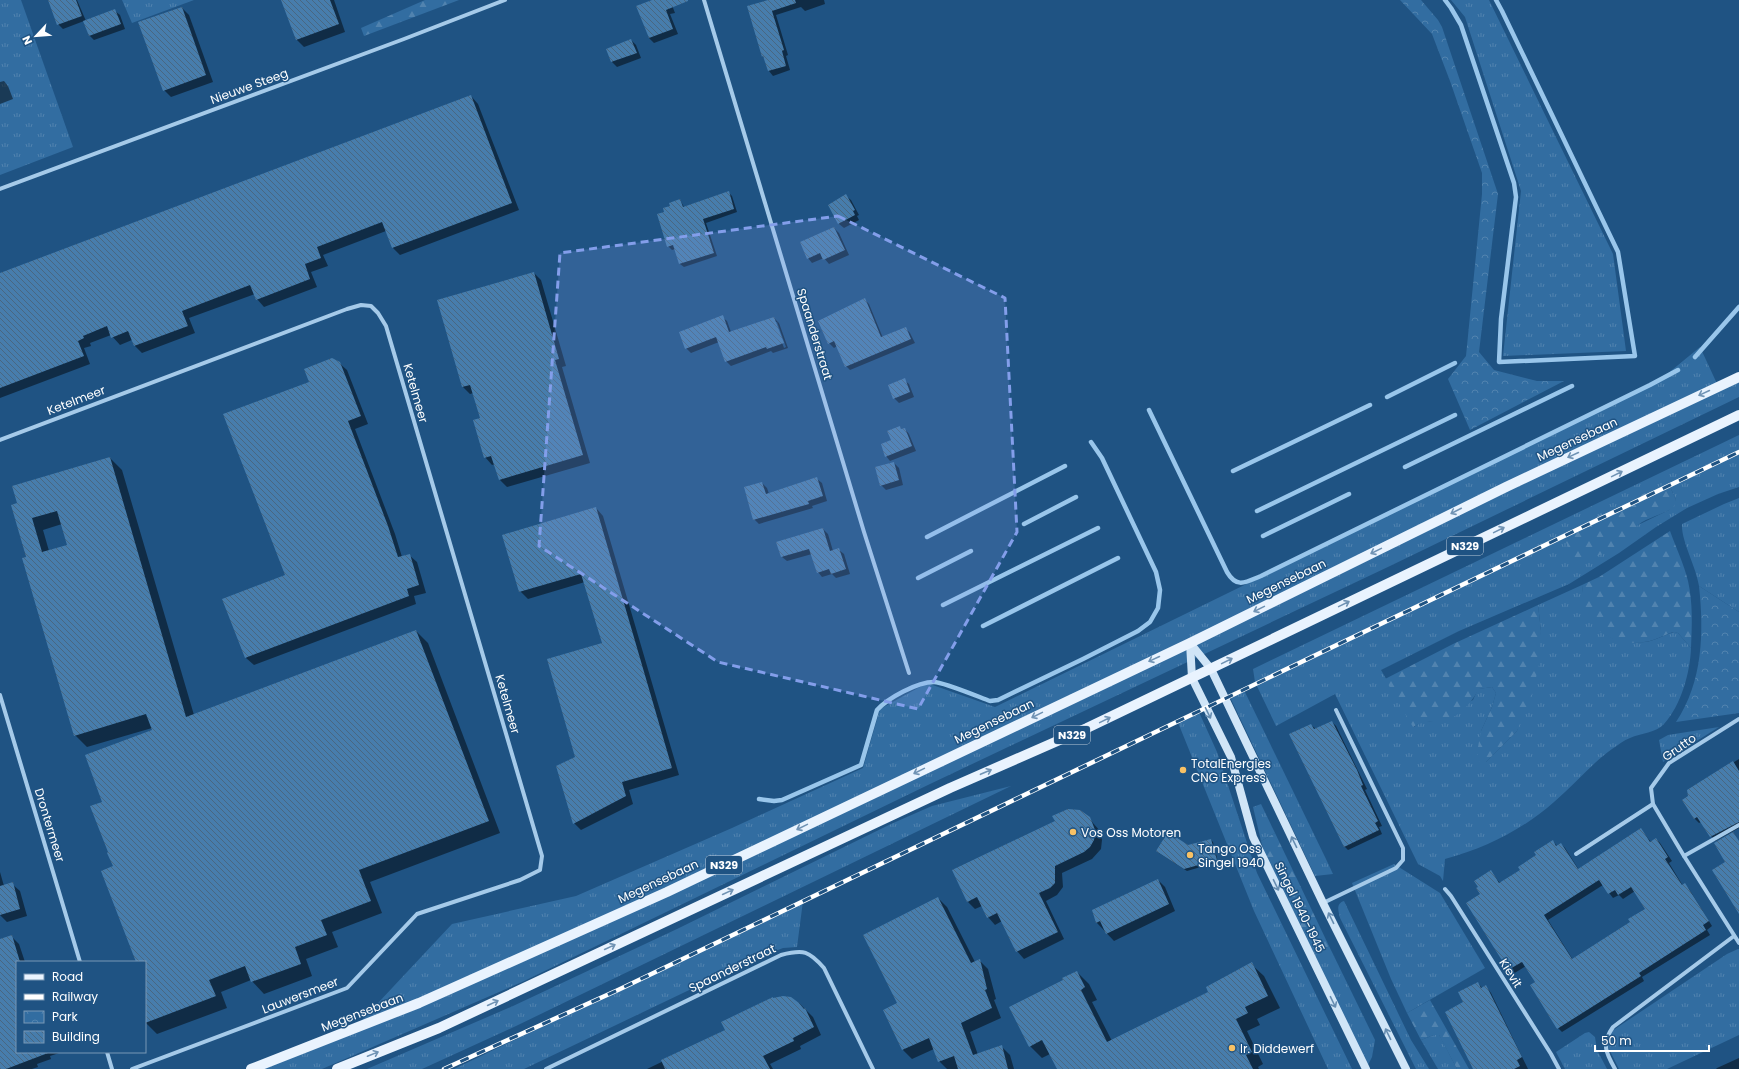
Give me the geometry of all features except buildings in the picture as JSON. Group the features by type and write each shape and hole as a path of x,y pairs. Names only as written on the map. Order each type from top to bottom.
{"main road":[{"name":"Megensebaan","path":"251,1069 419,1003 667,892 1190,643 1506,487 1739,377"},
{"name":"N329","path":"337,1069 440,1028 950,788 1088,728 1739,415"},
{"name":"Singel 1940-1945","path":"1190,643 1211,669 1406,1069"},
{"name":"Singel 1940-1945","path":"1190,643 1192,678 1230,757 1253,837 1366,1069"}],"street":[{"name":"Nieuwe Steeg","path":"0,189 505,0"},
{"name":"Spaanderstraat","path":"704,0 864,532 909,673"},
{"name":"Ketelmeer","path":"0,440 347,309 361,305 371,306 378,313 386,326 542,856 540,870"},
{"name":"Drontermeer","path":"0,694 80,961"},
{"name":"Singel 1940-1945","path":"1324,903 1396,868 1403,860 1403,848 1336,710"},
{"name":"Grutto","path":"1653,804 1651,788 1669,763 1739,719"},
{"path":"1576,854 1653,804 1739,943"},
{"path":"1684,856 1739,824"},
{"name":"Lauwersmeer","path":"132,1069 347,988 417,914 520,880 540,870"},
{"name":"Kievit","path":"1445,889 1451,896 1559,1069"},
{"path":"1615,1069 1608,1056 1605,1046 1608,1035 1613,1027 1734,936"},
{"name":"Spaanderstraat","path":"546,1069 781,955 797,951 813,956 824,968 872,1069"},
{"path":"107,1053 112,1069"}],"highlighted area":[{"path":"838,216 1005,298 1017,532 918,709 718,662 539,546 560,253"}],"green space":[{"path":"0,0 21,0 73,147 0,175"},
{"path":"122,0 194,0 132,23"},
{"path":"425,0 459,0 364,36 361,28"},
{"path":"1400,0 1421,0 1442,27 1498,194 1479,352 1494,370 1537,381 1564,381 1470,430 1448,379 1466,356 1482,194 1482,173 1432,34"},
{"path":"1451,0 1489,0 1613,254 1626,351 1503,356 1521,191 1465,17"},
{"path":"1700,347 1719,388 1739,378 1739,397 1390,566 930,784 522,982 322,1069 261,1069 349,1034 452,924 576,896 732,828 863,768 880,709 927,683 995,707 1655,384"},
{"path":"1739,435 1739,487 1718,494 1687,508 1569,584 1459,631 1381,670 1414,727 1421,722 1433,721 1473,700 1478,689 1492,687 1496,693 1492,707 1481,731 1486,762 1517,731 1541,631 1538,605 1582,585 1588,614 1592,622 1604,634 1623,641 1645,642 1674,632 1678,633 1691,648 1689,668 1684,688 1675,708 1661,727 1653,731 1634,736 1612,749 1542,812 1503,837 1460,855 1445,859 1443,881 1440,876 1418,864 1335,694 1276,726 1255,682 1253,669","holes":["1668,482 1676,500 1669,510 1638,525"]},
{"path":"1668,482 1676,500 1674,507 1642,522 1625,540 1608,552 1594,557 1580,559 1573,558 1562,533"},
{"path":"1739,498 1739,612 1699,586 1686,546 1682,531 1682,524"},
{"path":"1670,531 1690,589 1692,614 1691,648 1678,633 1673,632 1651,640 1635,643 1618,641 1610,638 1596,628 1590,621 1586,613 1582,585 1599,577"},
{"path":"1699,586 1739,612 1739,713 1676,722 1685,707 1692,690 1700,656 1701,603"},
{"path":"1538,605 1541,631 1539,665 1532,694 1517,731 1486,762 1478,761 1478,747 1481,731 1492,707 1496,693 1492,687 1479,689 1466,707 1457,715 1443,720 1425,722 1413,727 1385,679 1453,644"},
{"path":"1243,688 1333,874 1315,876 1229,695"},
{"path":"1198,710 1217,752 1257,873 1352,1069 1328,1069 1254,911 1177,720"},
{"path":"1719,727 1663,762 1659,740 1668,735"},
{"path":"1011,786 516,1026 422,1069 367,1069 513,1006 677,929 891,824 932,806"},
{"path":"1261,804 1275,833 1261,841 1253,807"},
{"path":"1275,833 1329,946 1312,955 1272,877 1261,841"},
{"path":"1394,864 1440,893 1485,968 1407,1013 1391,979 1352,883"},
{"path":"803,901 797,947 783,948 752,960 524,1069 454,1069"},
{"path":"1344,901 1411,1040 1429,1069 1416,1069 1340,918 1338,911 1339,904"},
{"path":"1329,946 1375,1040 1372,1057 1368,1065 1312,955"},
{"path":"1738,949 1739,1035 1667,1069 1619,1069 1603,1037 1727,954"},
{"path":"1430,1000 1469,1069 1457,1069 1439,1035 1434,1035 1421,1040 1407,1013"},
{"path":"1589,1032 1595,1037 1597,1050 1607,1069 1565,1069 1556,1052 1585,1033"},
{"path":"1434,1035 1439,1035 1457,1069 1438,1069 1421,1040"}],"waterway":[{"path":"1445,0 1461,25 1514,183 1516,197 1501,319 1499,362 1635,356 1618,252 1496,0"},
{"path":"1695,357 1739,307"},
{"path":"1387,397 1455,363"},
{"path":"1149,410 1227,572 1234,581 1242,583 1261,576 1678,370"},
{"path":"1405,467 1572,386"},
{"path":"1233,471 1370,405"},
{"path":"1257,511 1455,415"},
{"path":"759,799 774,801 782,800 861,765 877,710 895,696 911,688 934,682 953,687 990,701 998,700 1138,631 1150,622 1158,608 1160,590 1156,572 1102,458 1091,442"},
{"path":"927,537 1065,466"},
{"path":"1263,536 1349,494"},
{"path":"1024,524 1076,497"},
{"path":"943,605 1098,528"},
{"path":"918,578 971,551"},
{"path":"983,626 1118,558"}],"railway":[{"path":"444,1069 618,990 1739,452"}],"place":[{"name":"TotalEnergies CNG Express","path":"1183,770"},
{"name":"Vos Oss Motoren","path":"1073,832"},
{"name":"Tango Oss Singel 1940","path":"1190,855"},
{"name":"Ir. Diddewerf","path":"1232,1048"}]}
